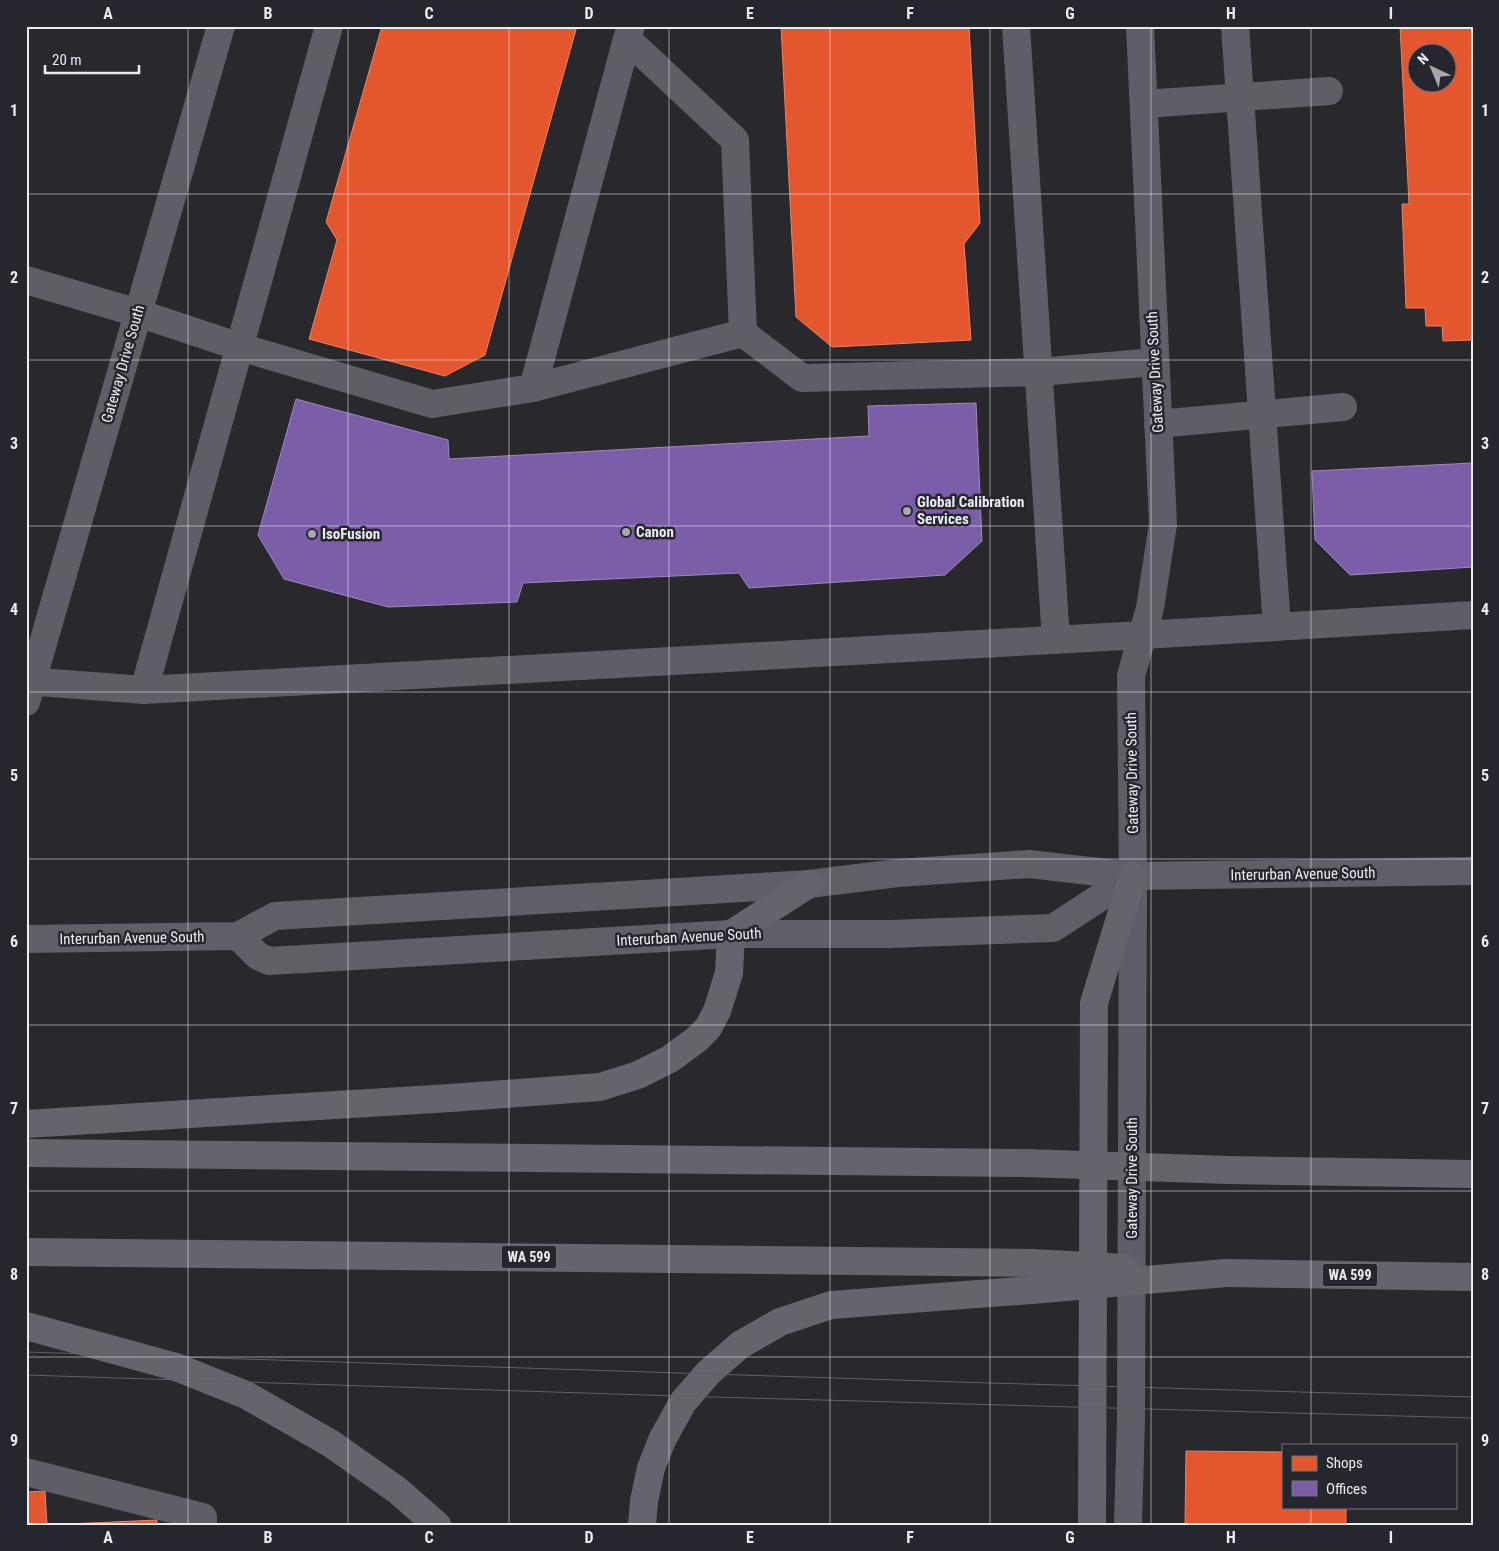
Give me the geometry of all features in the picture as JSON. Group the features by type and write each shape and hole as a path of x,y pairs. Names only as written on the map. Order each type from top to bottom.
{"highway":[{"path":"1092,1525 1094,1003 1134,876"},
{"path":"26,1124 440,1099 600,1087 638,1075 670,1059 697,1039 708,1028 717,1011 729,973 731,934 809,884"},
{"path":"26,1154 1026,1163 1228,1170 1473,1174"},
{"name":"WA 599","path":"26,1252 1032,1263 1226,1273 1473,1278"},
{"path":"642,1525 644,1501 652,1468 662,1440 683,1402 708,1373 740,1345 780,1322 831,1305 1226,1273"},
{"path":"26,1326 176,1367 246,1395 330,1443 397,1490 438,1525"}],"main road":[{"name":"Interurban Avenue South","path":"26,939 238,936 275,916 809,884 898,873 1029,864 1134,876 1473,871"},
{"name":"Interurban Avenue South","path":"238,936 258,956 269,961 731,934 890,934 1053,928 1134,876"}],"street":[{"name":"Gateway Drive South","path":"28,688 221,26"},
{"path":"144,690 329,26"},
{"path":"1016,26 1056,640"},
{"name":"Gateway Drive South","path":"1128,1525 1131,1408 1134,876 1131,676 1150,608 1163,524 1140,26"},
{"path":"1236,26 1277,627"},
{"path":"533,388 629,33"},
{"path":"629,33 735,140 743,333"},
{"path":"1144,104 1329,91"},
{"path":"26,280 138,313 240,347 432,404 533,388 743,333"},
{"path":"743,333 802,378 1039,372 1155,362"},
{"path":"1158,424 1342,407"},
{"path":"28,688 144,690 1473,615"},
{"path":"26,1472 203,1521"}],"building: Shops":[{"path":"382,26 577,26 485,355 445,376 309,339 337,240 326,222"},
{"path":"781,26 969,26 980,223 964,244 971,340 832,347 796,317"},
{"path":"1400,26 1473,26 1473,340 1443,341 1442,326 1426,326 1425,308 1406,308 1402,204 1409,204"},
{"path":"1186,1451 1282,1452 1282,1508 1346,1508 1346,1525 1185,1525"},
{"path":"45,1491 47,1525 26,1525 26,1492"},
{"path":"157,1520 157,1525 47,1525"}],"building: Offices":[{"path":"296,399 448,440 449,459 869,436 868,406 976,403 982,541 945,575 749,588 739,573 523,583 517,602 388,607 284,579 258,535"},
{"path":"1473,463 1473,567 1350,575 1315,540 1312,471"}],"tram line":[{"path":"26,1352 1473,1397"},
{"path":"26,1375 677,1396 1473,1418"}],"place":[{"name":"Global Calibration Services","path":"907,511"},
{"name":"Canon","path":"626,532"},
{"name":"IsoFusion","path":"312,534"}]}
